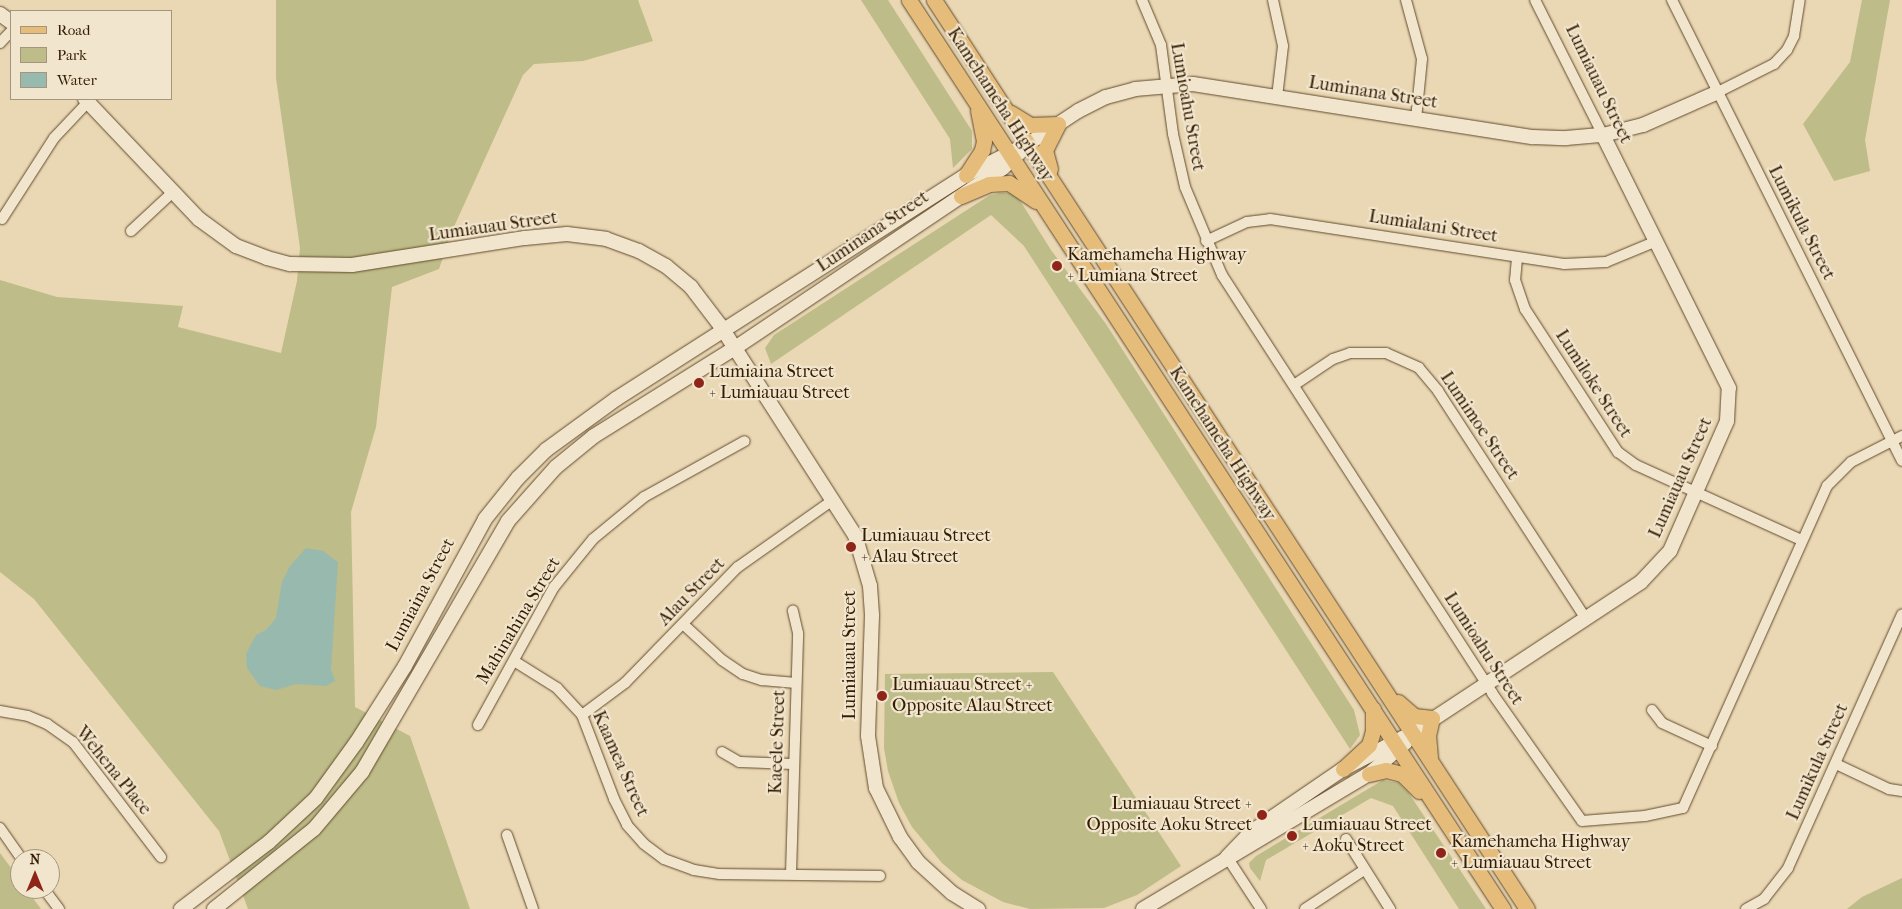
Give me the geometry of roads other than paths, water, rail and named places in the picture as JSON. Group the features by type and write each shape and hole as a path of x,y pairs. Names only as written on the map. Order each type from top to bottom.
{"main road":[{"name":"Kamehameha Highway","path":"909,0 1503,909"},
{"name":"Kamehameha Highway","path":"934,0 1527,909"},
{"path":"966,175 980,155 984,141 976,100"},
{"path":"1004,108 1030,126 1058,124 1045,155 1060,192"},
{"path":"961,196 989,184 1009,183 1022,189 1047,210"},
{"path":"1384,691 1414,716 1432,718 1428,735 1431,761"},
{"path":"1342,768 1369,744 1373,730 1373,709"},
{"path":"1369,774 1386,770 1402,774 1436,806"}],"street":[{"name":"Lumioahu Street","path":"1142,0 1161,45 1178,159 1192,208 1206,241 1232,291 1486,684 1558,792 1582,821 1645,816 1682,808 1712,746 1801,540 1834,476 1851,462 1897,438"},
{"path":"1273,0 1283,46 1277,97"},
{"path":"1406,0 1422,59 1416,119"},
{"name":"Lumiauau Street","path":"1143,909 1227,857 1259,842 1369,774 1397,745 1432,718 1641,582 1659,566 1670,552 1697,492 1727,421 1729,388 1720,366 1654,242 1536,0"},
{"name":"Lumikula Street","path":"1672,0 1897,438 1902,460"},
{"path":"1718,92 1774,64 1786,50 1794,36 1800,0"},
{"path":"0,43 10,32"},
{"name":"Luminana Street","path":"735,348 961,196 1028,144 1058,124 1106,97 1166,85 1217,87 1533,137 1603,135 1676,113 1718,92"},
{"path":"2,219 54,138 87,100"},
{"name":"Lumiauau Street","path":"87,100 198,219 236,246 290,264 380,262 553,235 606,239 640,251 671,270 703,300 724,330 855,535 870,586 872,615 868,736 876,788 891,822 918,862 952,893 978,909"},
{"name":"Luminana Street","path":"724,330 966,175 1011,156"},
{"path":"131,231 173,192"},
{"name":"Lumialani Street","path":"1206,241 1246,222 1270,219 1517,258 1590,264 1622,257 1654,242"},
{"name":"Lumiloke Street","path":"1517,258 1515,280 1524,310 1618,452 1636,465 1801,540"},
{"name":"Lumiaina Street","path":"181,909 269,842 316,798 356,744 405,666 484,519 518,478 574,427 724,330"},
{"name":"Lumiaina Street","path":"214,909 314,829 362,772 476,572 508,521 556,467 594,436 735,348"},
{"name":"Lumimoe Street","path":"1294,385 1333,358 1350,353 1386,354 1419,368 1443,399 1585,618"},
{"name":"Mahinahina Street","path":"478,725 554,587 592,539 644,497 745,441"},
{"name":"Alau Street","path":"582,715 626,683 738,567 833,500"},
{"name":"Kaeele Street","path":"791,874 798,633 793,611"},
{"name":"Lumikula Street","path":"1746,909 1764,898 1780,883 1836,764 1902,614"},
{"path":"683,624 722,660 743,674 762,680 796,683"},
{"name":"Kaamea Street","path":"514,661 557,688 582,715 622,816 649,848 673,864 706,872 880,876"},
{"path":"1652,710 1662,723 1712,746"},
{"name":"Wehena Place","path":"0,712 47,724 73,742 161,857"},
{"name":"Lumiauau Street","path":"1227,857 1251,832 1342,768 1397,745"},
{"path":"722,752 739,762 794,764"},
{"path":"1836,764 1890,789 1902,791"},
{"path":"0,828 15,849"},
{"path":"507,836 533,909"},
{"path":"1346,839 1390,909"},
{"path":"1227,857 1261,909"},
{"path":"1305,909 1364,870"}],"water":[{"path":"306,548 323,551 338,562 331,669 335,681 326,686 296,684 276,690 260,686 247,668 246,654 256,635 266,630 276,618 282,582 290,566"}],"place":[{"name":"Kamehameha Highway + Lumiana Street","path":"1057,266"},
{"name":"Lumiaina Street + Lumiauau Street","path":"699,383"},
{"name":"Lumiauau Street + Alau Street","path":"851,547"},
{"name":"Lumiauau Street + Opposite Alau Street","path":"882,696"},
{"name":"Lumiauau Street + Opposite Aoku Street","path":"1262,815"},
{"name":"Lumiauau Street + Aoku Street","path":"1292,836"},
{"name":"Kamehameha Highway + Lumiauau Street","path":"1441,853"}]}
